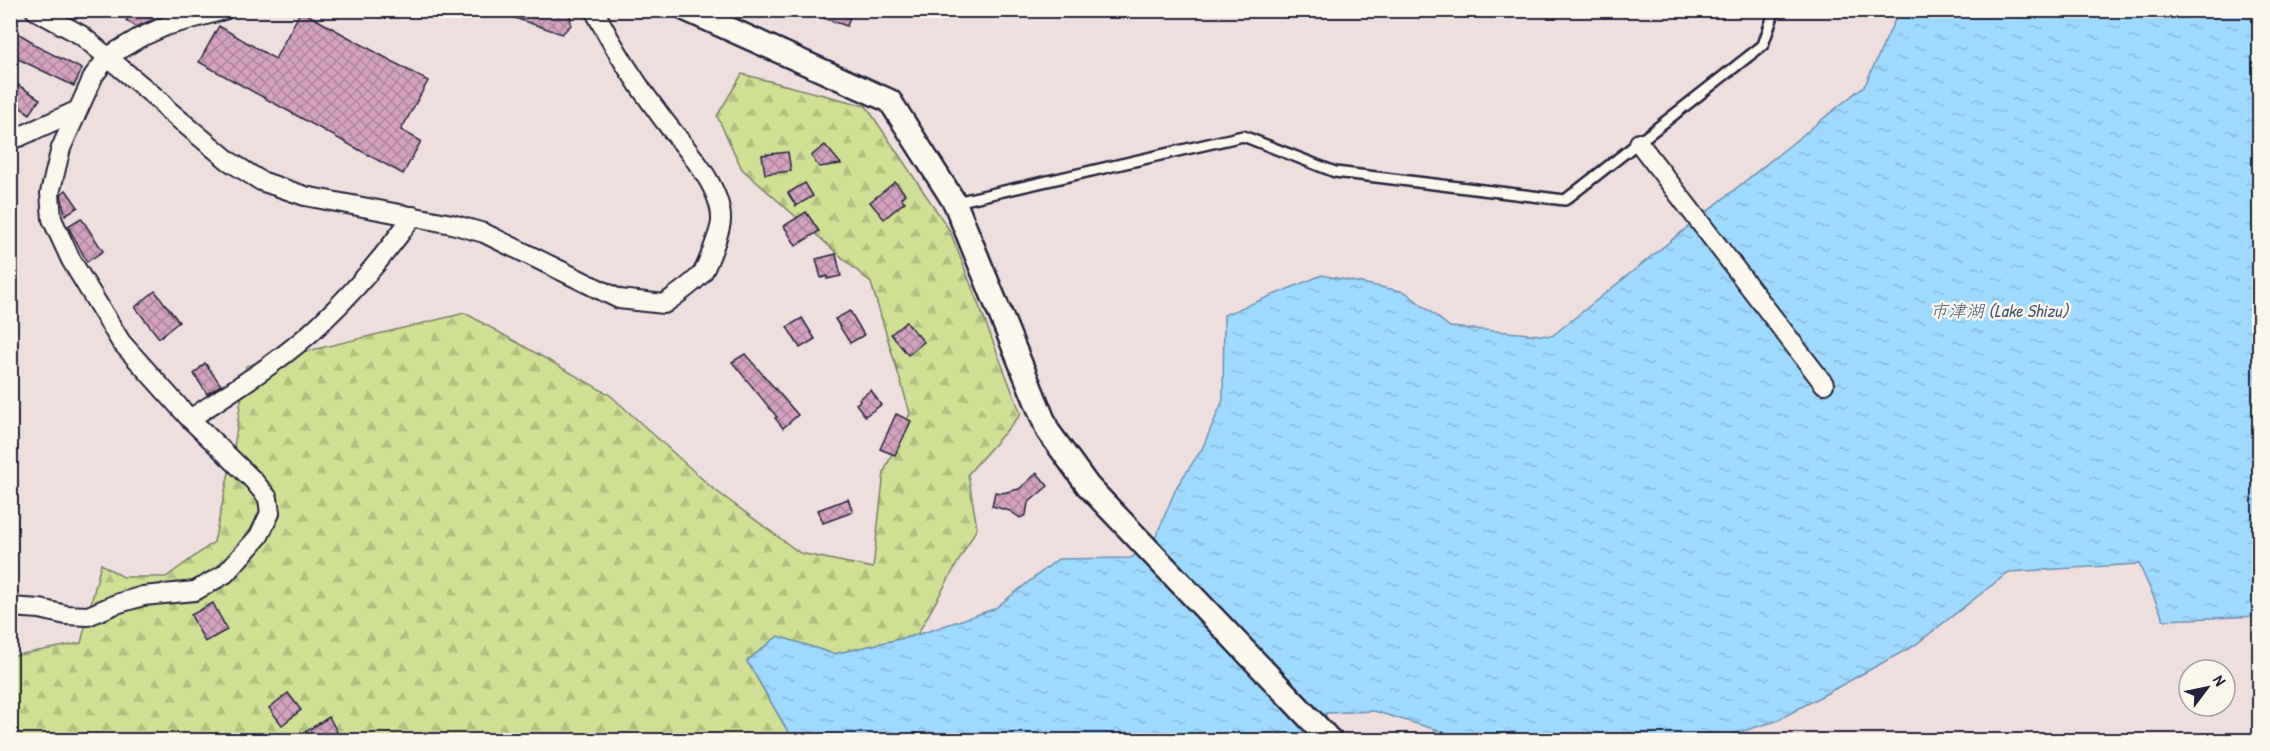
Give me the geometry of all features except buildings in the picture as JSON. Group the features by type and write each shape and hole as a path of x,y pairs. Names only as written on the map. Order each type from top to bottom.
{"street":[{"path":"35,10 81,35 109,56 133,80 229,161 261,181 305,196 413,216 484,233 619,299 664,304 702,273 718,237 722,220 717,195 690,152 660,116 622,61 594,10"},
{"path":"10,607 88,616 143,596 195,591 225,574 259,536 270,513 268,498 253,480 190,419 121,342 71,260 52,219 50,193 61,148 94,75 109,56 139,38 166,26 224,10"},
{"path":"687,10 890,101 955,202 1048,431 1088,486 1330,741"},
{"path":"10,138 19,137 76,111"},
{"path":"1640,143 1824,384"},
{"path":"190,419 261,371 319,326 381,259 413,216"}],"lane":[{"path":"955,202 1243,136 1335,172 1565,200 1763,45 1775,10"}],"green space":[{"path":"742,74 866,106 950,231 1021,414 968,474 977,528 917,635 834,654 778,636 747,661 793,740 11,740 11,656 81,643 101,564 123,577 166,577 214,542 233,454 246,366 465,313 610,395 711,487 800,553 873,568 884,472 910,413 871,283 742,169 717,116"}],"water":[{"name":"市津湖 (Lake Shizu)","path":"1899,11 2259,11 2259,616 2164,620 2139,564 2009,572 1915,645 1776,721 1714,740 1470,740 1374,711 1326,713 1324,740 793,740 747,661 778,636 834,654 917,635 994,609 1058,559 1131,558 1154,541 1177,486 1202,449 1223,400 1224,315 1322,275 1405,292 1450,327 1552,336 1865,85"}]}
